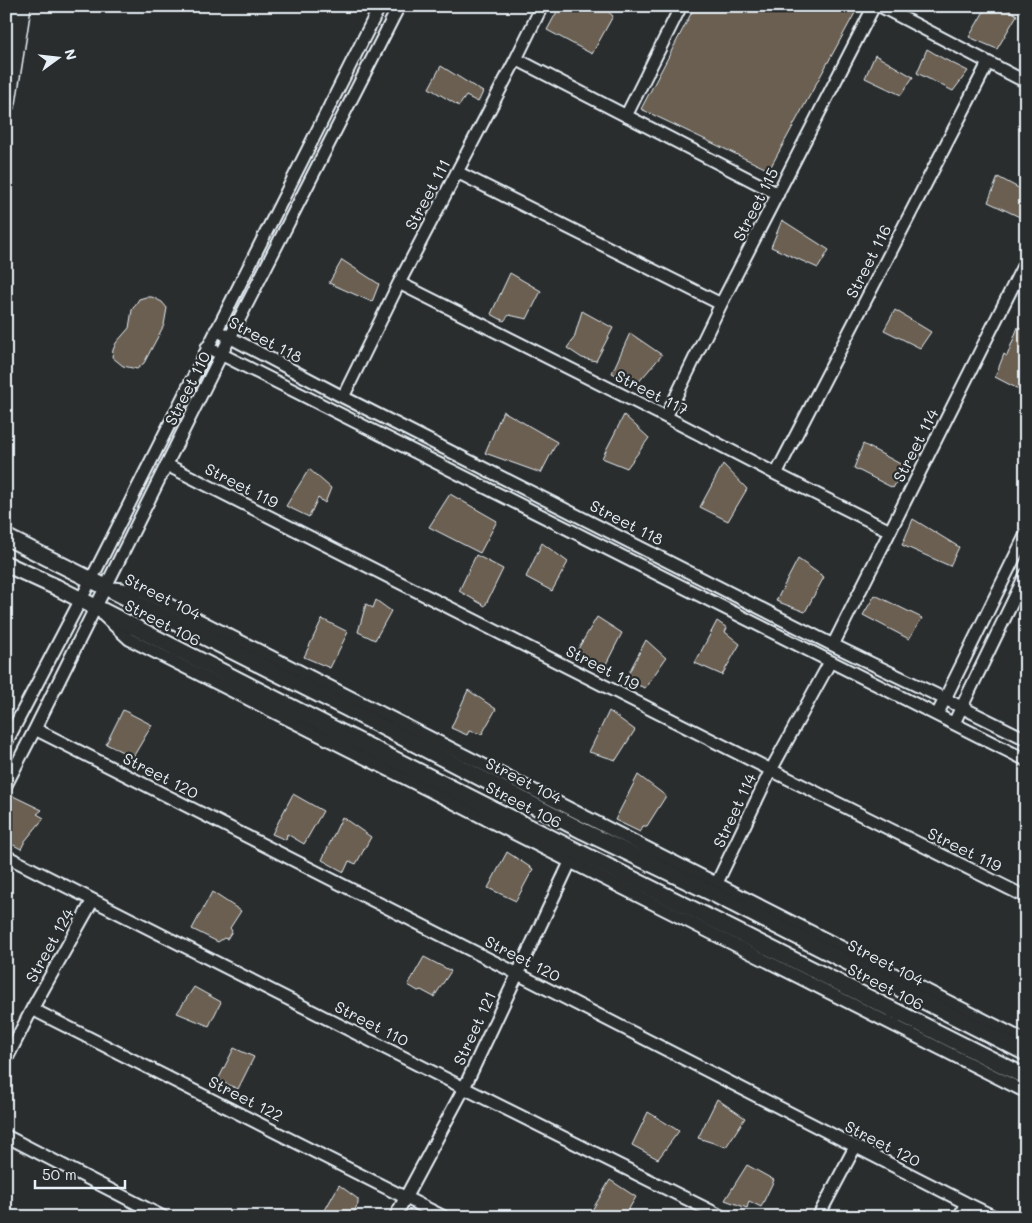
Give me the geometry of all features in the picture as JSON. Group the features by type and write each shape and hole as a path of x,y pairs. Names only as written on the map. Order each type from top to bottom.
{"main road":[{"path":"6,102 21,6"}],"street":[{"name":"Street 110","path":"6,743 91,580 380,6"},
{"name":"Street 110","path":"6,784 399,6"},
{"name":"Street 111","path":"343,397 399,283 542,6"},
{"path":"626,116 681,6"},
{"name":"Street 115","path":"666,417 721,304 874,6"},
{"path":"880,6 1026,82"},
{"path":"516,59 778,194"},
{"name":"Street 116","path":"776,474 988,62"},
{"path":"457,172 721,304"},
{"name":"Street 114","path":"833,645 1026,260"},
{"name":"Street 117","path":"399,283 890,531"},
{"name":"Street 118","path":"216,330 343,397 833,645 1026,739"},
{"path":"207,347 221,356 1026,760"},
{"name":"Street 119","path":"167,465 1026,897"},
{"path":"937,716 1026,534"},
{"name":"Street 104","path":"6,537 105,587 228,642 346,708 472,766 583,831 715,888 860,968 1011,1039 1026,1053"},
{"name":"Street 106","path":"6,564 96,607 207,671 336,730 718,929 852,989 1026,1077"},
{"path":"954,723 1026,574"},
{"path":"228,642 472,766"},
{"name":"Street 114","path":"715,888 771,770 830,662"},
{"path":"207,671 573,855"},
{"path":"336,730 346,708"},
{"name":"Street 120","path":"35,729 995,1217"},
{"name":"Street 121","path":"395,1217 464,1088 573,855"},
{"name":"Street 110","path":"6,856 723,1217"},
{"path":"715,888 1011,1039 1026,1040"},
{"name":"Street 124","path":"6,1060 92,900"},
{"path":"718,929 1026,1092"},
{"path":"852,989 860,968"},
{"name":"Street 122","path":"32,1009 444,1217"},
{"path":"6,1136 164,1217"},
{"path":"818,1217 855,1147"},
{"path":"960,1217 966,1203"}],"building":[{"path":"560,6 602,6 613,16 592,54 547,30"},
{"path":"695,6 846,6 856,11 769,170 641,109"},
{"path":"987,6 1003,6 1017,15 997,49 969,37"},
{"path":"927,49 968,71 953,91 917,73"},
{"path":"875,55 913,77 901,95 865,78"},
{"path":"441,66 483,92 478,102 466,96 459,106 429,88"},
{"path":"998,177 1026,192 1026,220 988,202"},
{"path":"782,220 829,250 818,268 771,247"},
{"path":"342,260 379,284 372,302 329,283"},
{"path":"510,273 541,291 527,319 509,315 504,321 491,314"},
{"path":"152,297 162,302 167,308 164,325 144,363 137,369 123,366 112,357 113,350 116,343 129,328 132,310 139,299"},
{"path":"895,310 931,332 920,348 884,330"},
{"path":"582,311 613,328 596,361 582,358 567,348 574,338"},
{"path":"1018,327 1026,332 1026,393 995,377 1004,354 1007,356"},
{"path":"630,333 662,355 636,385 612,373"},
{"path":"503,411 557,442 541,473 485,453"},
{"path":"624,415 649,438 627,468 602,458"},
{"path":"863,444 906,467 893,488 854,468"},
{"path":"723,464 747,489 728,521 700,507"},
{"path":"309,469 331,488 325,503 318,498 309,517 286,506"},
{"path":"450,494 497,521 480,553 429,527"},
{"path":"913,519 959,547 950,566 902,545"},
{"path":"542,543 568,562 552,591 526,577"},
{"path":"476,555 503,569 485,606 459,591"},
{"path":"798,559 824,577 805,612 776,601"},
{"path":"875,595 922,618 909,639 863,615"},
{"path":"376,600 391,611 375,640 358,632 366,604 373,608"},
{"path":"597,617 622,633 604,668 575,654"},
{"path":"322,619 348,632 330,668 304,657"},
{"path":"717,621 727,628 725,632 740,644 722,675 695,663"},
{"path":"646,640 666,658 645,688 625,680"},
{"path":"468,690 496,709 482,734 469,731 467,735 451,728"},
{"path":"123,710 152,725 133,757 106,744"},
{"path":"609,711 635,730 616,760 589,752"},
{"path":"638,775 666,796 647,826 643,826 640,832 615,820"},
{"path":"293,794 323,811 304,844 287,834 286,840 272,834"},
{"path":"13,796 42,810 37,814 44,818 25,841 21,849 6,841 6,810"},
{"path":"342,817 371,837 356,864 349,861 344,872 322,860"},
{"path":"507,852 533,869 516,901 488,888"},
{"path":"212,892 241,911 230,928 232,931 227,939 224,938 218,942 192,929"},
{"path":"424,957 451,971 434,997 408,985"},
{"path":"194,987 221,1002 209,1026 177,1013"},
{"path":"234,1048 254,1057 238,1089 218,1080"},
{"path":"717,1099 745,1118 726,1147 698,1138"},
{"path":"648,1112 679,1131 658,1159 632,1145"},
{"path":"747,1165 774,1180 761,1207 749,1201 747,1208 725,1200"},
{"path":"610,1180 636,1197 624,1217 588,1217"},
{"path":"339,1185 358,1199 358,1204 351,1217 321,1217"}]}
